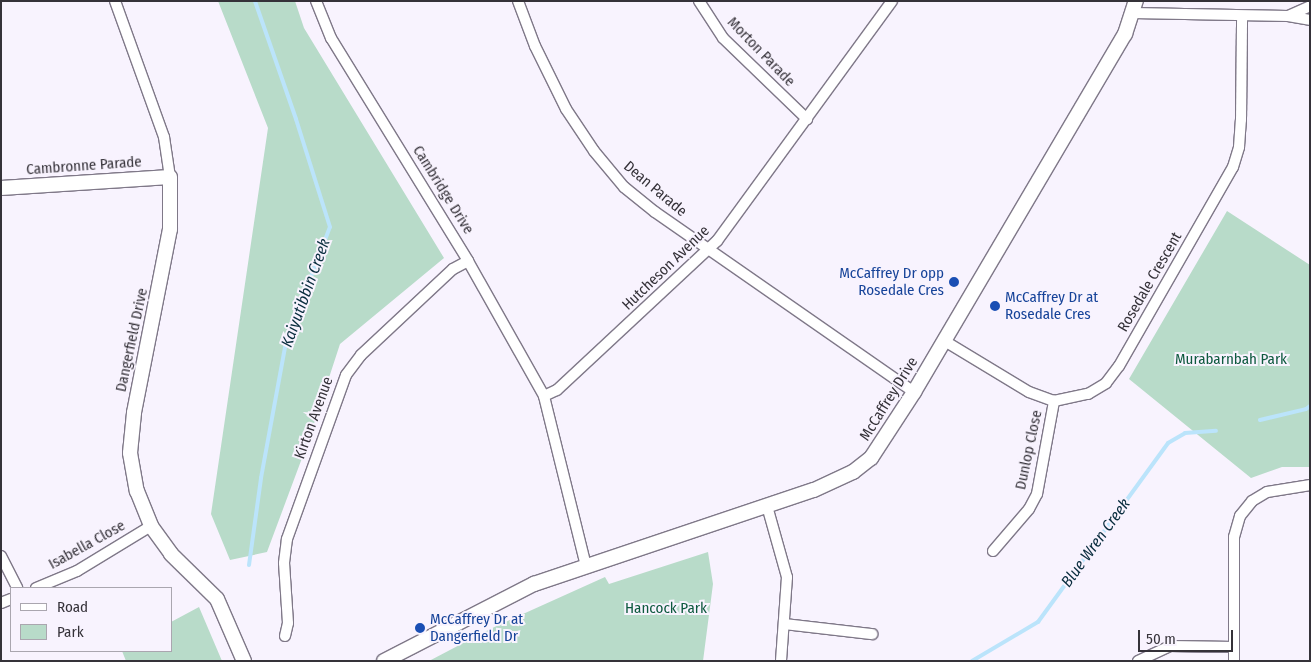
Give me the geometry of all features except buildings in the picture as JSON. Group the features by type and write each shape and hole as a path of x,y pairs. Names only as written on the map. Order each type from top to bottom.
{"main road":[{"name":"McCaffrey Drive","path":"384,661 534,584 814,490 853,472 871,458 914,392 1125,34 1134,7"},
{"name":"Cambronne Parade","path":"1,188 170,177"},
{"name":"Dangerfield Drive","path":"170,177 170,229 134,413 130,453 137,491 150,526 170,554 217,599 244,661"}],"street":[{"name":"Dangerfield Drive","path":"115,1 164,137 170,177"},
{"name":"Cambridge Drive","path":"316,1 331,38 468,261 544,396"},
{"name":"Dean Parade","path":"518,1 550,79 566,109 604,164 624,187 710,250 914,392"},
{"name":"Morton Parade","path":"699,1 723,38 807,119"},
{"name":"Hutcheson Avenue","path":"544,396 557,390 710,250 892,1"},
{"path":"1288,16 1310,6"},
{"path":"1134,7 1242,16 1288,16 1310,20"},
{"name":"Rosedale Crescent","path":"1054,401 1088,394 1106,383 1119,366 1232,167 1239,147 1241,120 1242,16"},
{"name":"Kirton Avenue","path":"285,636 288,623 284,563 287,539 346,375 360,355 453,269 468,261"},
{"path":"943,340 1030,392 1054,401"},
{"path":"544,396 586,566"},
{"name":"Dunlop Close","path":"993,551 1029,509 1037,494 1054,401"},
{"path":"1234,661 1234,537 1240,516 1252,501 1267,492 1310,485"},
{"path":"767,506 787,577 781,661"},
{"name":"Isabella Close","path":"38,587 77,571 150,526"},
{"path":"1,556 16,587"},
{"path":"785,624 872,634"},
{"path":"1138,661 1170,646 1234,647"}],"green space":[{"path":"218,1 295,1 304,28 444,258 340,344 308,442 267,552 230,560 211,514 268,128"},
{"name":"Murabarnbah Park","path":"1227,211 1310,265 1310,467 1282,467 1251,478 1129,379"},
{"name":"Hancock Park","path":"708,552 713,584 703,661 429,661 490,629 605,577 609,584"},
{"path":"199,607 222,661 126,661 122,652 172,652 172,621"}],"waterway":[{"name":"Kaiyutibbin Creek","path":"249,565 261,478 286,342 330,227 296,119 255,1"},
{"name":"Blue Wren Creek","path":"1260,420 1306,409 1310,406"},
{"name":"Blue Wren Creek","path":"972,661 1038,622 1168,443 1185,433 1216,431"}],"place":[{"name":"McCaffrey Dr opp Rosedale Cres","path":"954,282"},
{"name":"McCaffrey Dr at Rosedale Cres","path":"995,306"},
{"name":"McCaffrey Dr at Dangerfield Dr","path":"420,628"}]}
